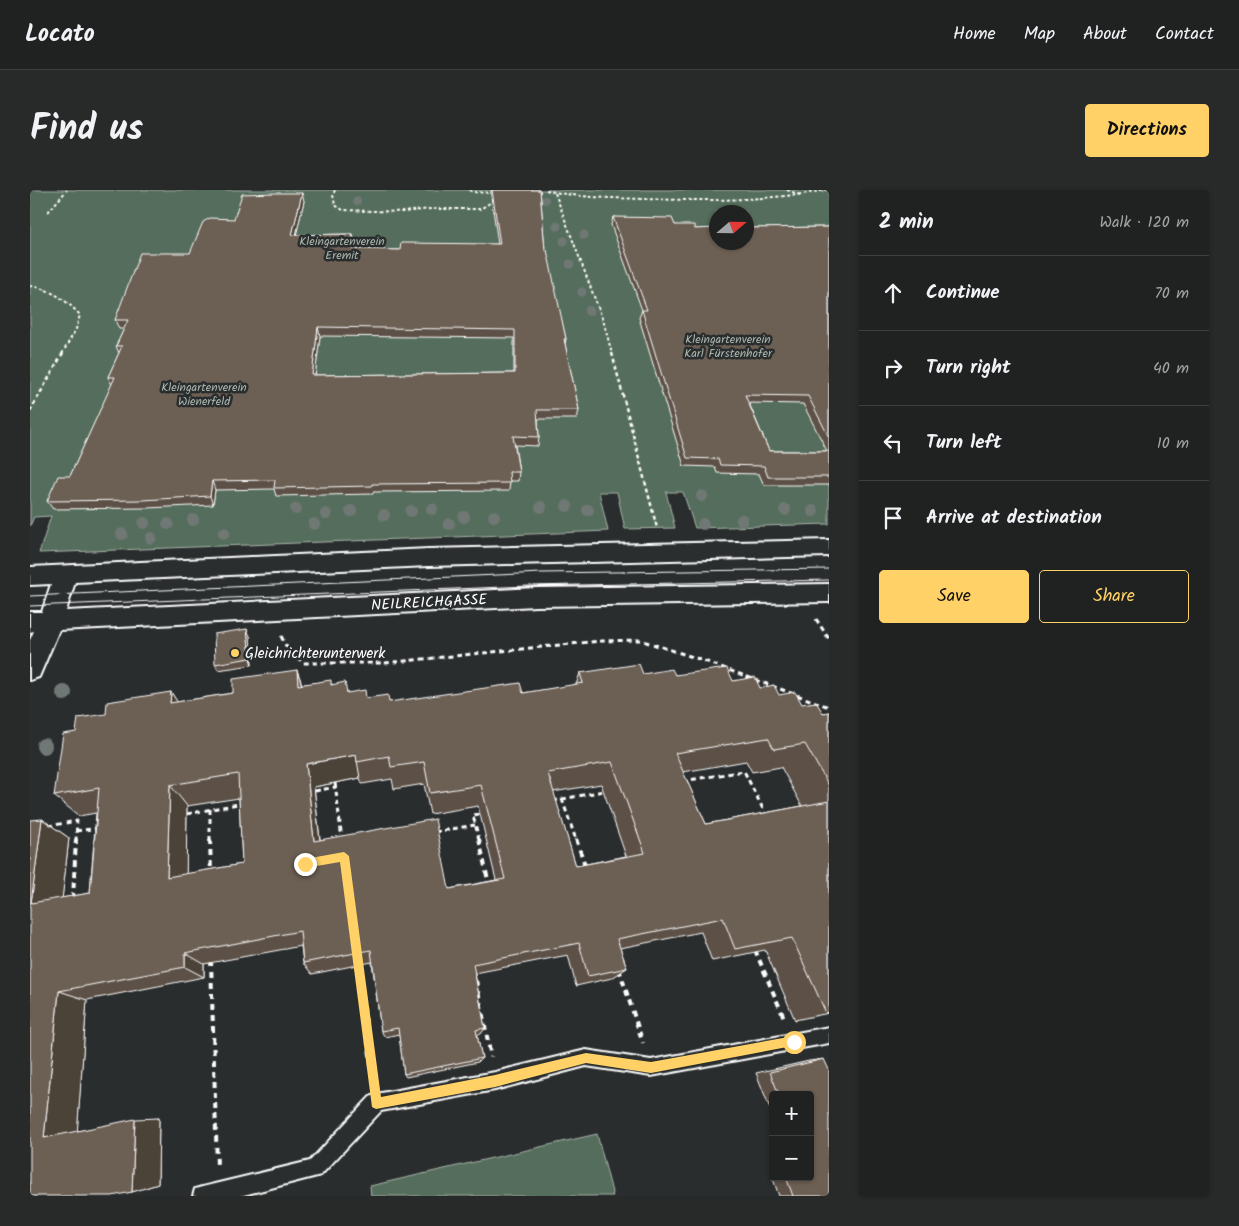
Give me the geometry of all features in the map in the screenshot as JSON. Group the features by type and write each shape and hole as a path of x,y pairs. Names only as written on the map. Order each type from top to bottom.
{"street":[{"path":"30,576 227,566 663,550 829,548"},
{"path":"30,669 40,621 66,574"},
{"name":"NEILREICHGASSE","path":"40,621 536,597 829,593"}],"lane":[{"path":"210,1194 315,1169 376,1103 495,1081 586,1058 651,1068 829,1035"}],"path":[{"path":"48,212 67,190"},
{"path":"335,190 332,195 335,205 343,210 403,212 431,209 480,209 498,198"},
{"path":"469,190 473,192 495,193"},
{"path":"546,190 555,193 561,190"},
{"path":"787,190 802,196"},
{"path":"541,192 578,197 659,200 760,199 802,196 827,190"},
{"path":"555,193 604,323 663,550"},
{"path":"30,286 39,286 69,302 80,315 76,329 30,411"},
{"path":"280,609 278,628 286,646 303,663 385,663 600,641 640,640 699,659 829,707"},
{"path":"677,782 744,771 767,818 758,820"},
{"path":"685,781 688,789"},
{"path":"315,791 335,785 344,849"},
{"path":"549,802 603,791"},
{"path":"562,799 587,870"},
{"path":"187,814 251,801"},
{"path":"210,809 211,882"},
{"path":"480,814 473,815 489,888 497,886"},
{"path":"39,828 77,821 73,909"},
{"path":"429,833 475,825"},
{"path":"76,831 102,827"},
{"path":"578,872 596,868"},
{"path":"753,944 794,1042"},
{"path":"357,955 376,1103"},
{"path":"210,1194 211,956"},
{"path":"616,959 651,1068"},
{"path":"474,969 495,1081"}],"green space":[{"name":"Kleingartenverein Eremit","path":"30,190 829,190 829,524 695,528 683,492 666,492 675,528 625,529 617,492 599,492 608,531 39,553 51,516 34,517 30,526"},
{"path":"597,1134 613,1196 371,1196 370,1186"}],"building":[{"name":"Kleingartenverein Wienerfeld","path":"492,190 540,190 545,250 547,250 566,339 564,339 579,410 537,410 539,437 513,436 519,472 509,472 510,483 372,484 372,486 274,488 275,480 212,481 210,496 143,500 47,501 58,476 70,476 115,377 108,377 122,346 116,346 128,320 115,320 140,253 190,253 203,222 210,218 234,219 242,194 302,193 292,235 353,234 352,249 400,250 401,243 500,244","holes":["318,327 515,330 515,373 312,375"]},
{"name":"Kleingartenverein Karl Fürstenhofer","path":"613,217 672,218 675,225 694,225 695,229 709,228 709,250 754,250 754,228 829,227 829,437 808,396 745,395 769,451 829,451 829,477 768,477 764,466 720,465 718,459 687,458 642,310 647,310"},
{"name":"Gleichrichterunterwerk","path":"247,629 250,658 215,664 214,634"},
{"path":"639,664 643,674 672,669 675,675 727,668 733,681 755,677 760,688 774,685 779,695 795,692 802,704 816,702 823,713 829,712 829,786 805,744 774,749 768,738 675,753 706,824 829,801 829,1012 826,1013 792,938 735,949 723,918 617,939 627,968 588,976 579,943 473,964 485,1028 476,1030 482,1058 404,1074 398,1028 381,1031 371,950 303,963 300,931 185,953 185,967 59,991 44,1138 135,1119 132,1192 112,1196 30,1196 30,820 42,819 31,903 90,893 99,788 54,796 63,734 76,732 78,718 106,714 107,702 171,692 170,703 233,693 233,679 297,670 298,685 331,680 331,685 345,682 347,693 365,690 366,698 388,695 389,702 520,683 523,693 583,683 580,673","holes":["356,755 357,762 389,756 391,767 424,762 430,793 481,785 505,879 449,889 435,819 314,841 306,764","612,762 645,853 576,866 548,773","238,774 242,864 167,877 170,785"]},
{"path":"824,1059 829,1070 829,1196 793,1196 787,1181 814,1181 814,1091 777,1091 770,1072"}],"tram line":[{"path":"30,596 542,573 829,569"},
{"path":"30,606 529,586 829,580"}],"place":[{"name":"Gleichrichterunterwerk","path":"235,653"}],"route":[{"path":"305,864 344,856 376,1103 495,1081 586,1058 651,1068 794,1042"}]}
